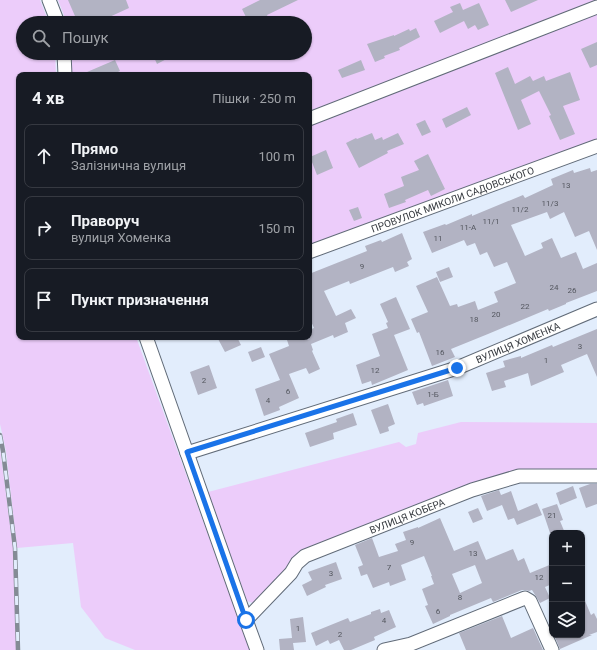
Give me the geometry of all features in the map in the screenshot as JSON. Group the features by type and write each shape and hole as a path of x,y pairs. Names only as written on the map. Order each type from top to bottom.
{"street":[{"path":"49,0 55,16"},
{"path":"312,118 597,8"},
{"path":"64,60 65,72"},
{"name":"ПРОВУЛОК МИКОЛИ САДОВСЬКОГО","path":"312,251 597,146"},
{"name":"ВУЛИЦЯ ХОМЕНКА","path":"187,452 457,368 597,309"},
{"path":"147,340 258,650"},
{"name":"ВУЛИЦЯ КОБЕРА","path":"246,620 291,573 297,563 306,556 472,490 520,476 597,476"},
{"path":"384,650 410,644 525,598 530,601 552,650"}],"shaded area":[{"path":"0,0 40,0 46,16 16,16 16,60 55,60 56,72 16,72 16,340 137,340 250,650 135,650 105,638 81,607 73,543 17,548 6,451 0,424"},
{"path":"58,0 597,0 597,142 312,247 312,72 71,72 70,60 312,60 312,16 64,16"},
{"path":"461,422 597,423 597,473 519,471 303,553 261,601 253,603 247,601 208,492 399,442 406,447 416,444 418,433"},
{"path":"0,448 13,548 16,650 0,650"}],"building":[{"path":"68,0 126,0 129,8 112,16 75,16"},
{"path":"260,0 298,0 268,16 246,16 242,9"},
{"path":"505,0 538,0 511,12"},
{"path":"460,3 463,10 479,3 489,25 478,30 475,25 468,29 464,21 440,33 434,21 453,12 450,7"},
{"path":"416,28 420,37 399,48 400,50 384,56 385,58 375,62 367,44 394,36 409,29 410,31"},
{"path":"597,42 597,65 590,68 581,49"},
{"path":"115,60 120,71 118,72 87,72"},
{"path":"155,60 165,60 157,64"},
{"path":"361,60 365,70 342,78 338,70"},
{"path":"508,67 515,84 530,76 533,81 544,76 546,81 570,72 580,100 563,106 575,134 560,140 549,116 551,115 539,91 521,100 531,124 518,130 495,73"},
{"path":"467,107 471,115 446,128 442,119"},
{"path":"425,120 431,132 422,136 416,124"},
{"path":"372,133 375,140 382,137 383,140 398,133 404,144 387,151 388,153 359,168 346,143"},
{"path":"326,150 333,168 317,175 312,162 312,156"},
{"path":"428,154 445,189 431,196 428,190 405,200 406,202 389,208 384,194 404,186 401,177 419,170 414,161"},
{"path":"590,168 591,172 597,170 597,250 589,231 575,237 564,212 550,219 547,212 511,225 525,256 543,248 541,243 552,238 561,258 576,252 583,269 597,263 597,291 549,311 548,309 451,349 455,357 432,366 419,332 417,333 411,319 428,312 416,286 437,277 450,306 457,304 458,307 475,301 478,310 498,302 494,292 516,283 507,262 494,267 487,252 480,255 475,243 467,246 464,240 432,253 423,232 445,224 446,225 472,214 472,216 523,195 525,198 553,185 551,179 573,170 574,173"},
{"path":"358,207 362,218 354,221 349,210"},
{"path":"402,233 412,259 407,262 409,266 395,272 393,267 350,284 349,281 324,291 336,316 351,309 356,318 345,323 348,332 334,338 333,335 311,344 312,351 320,369 309,374 306,368 289,374 299,398 279,407 280,410 264,416 255,389 280,380 269,354 289,346 287,340 312,340 312,329 314,328 312,324 312,273 367,251 365,246 381,240 382,242"},
{"path":"449,267 453,277 440,282 436,272"},
{"path":"396,297 410,329 394,335 408,370 372,385 371,381 362,384 356,365 380,356 372,334 388,328 386,323 388,322 380,304"},
{"path":"597,329 597,377 587,354 561,365 564,372 531,386 528,373 504,381 506,387 492,391 486,373 505,367 503,361 521,356 521,358"},
{"path":"219,340 238,340 241,345 225,352"},
{"path":"261,347 265,357 252,362 248,352"},
{"path":"209,365 217,388 198,395 190,372"},
{"path":"448,380 453,396 424,406 423,403 417,405 412,392"},
{"path":"388,404 395,424 388,427 389,431 380,434 371,410"},
{"path":"353,413 357,425 333,433 334,439 310,447 305,433 337,422 336,419"},
{"path":"590,484 597,484 597,504 586,508 579,488"},
{"path":"573,486 577,498 560,505 556,493"},
{"path":"499,490 501,495 511,491 518,511 537,503 542,515 517,525 514,518 508,520 502,505 487,511 481,496"},
{"path":"557,504 563,520 560,521 564,530 549,530 542,509"},
{"path":"478,508 483,519 473,523 468,512"},
{"path":"440,518 454,551 478,541 486,560 513,549 518,561 524,558 530,573 549,565 549,585 545,587 549,598 540,603 532,590 522,590 493,602 491,598 450,615 433,624 425,606 428,605 422,589 434,584 424,556 401,565 406,580 390,586 389,582 373,588 367,574 361,576 358,567 363,565 355,545 372,538 379,557 398,551 395,544 406,540 403,532","holes":["475,565 482,583 460,593 452,574"]},
{"path":"336,562 342,579 325,585 326,587 307,596 302,585 312,580 308,572"},
{"path":"585,601 591,615 594,613 597,619 597,632 589,635 592,635 560,649 555,638 585,638"},
{"path":"380,609 381,613 389,610 396,627 374,637 375,640 351,650 344,650 339,640 330,644 328,640 316,646 311,633 348,618 350,622"},
{"path":"502,616 511,638 533,628 543,650 466,650 459,633"},
{"path":"303,617 306,642 293,643 294,650 280,650 279,639 292,638 290,619"}],"railway":[{"path":"0,435 15,548 18,650"}],"route":[{"path":"246,620 187,452 457,368"}]}
